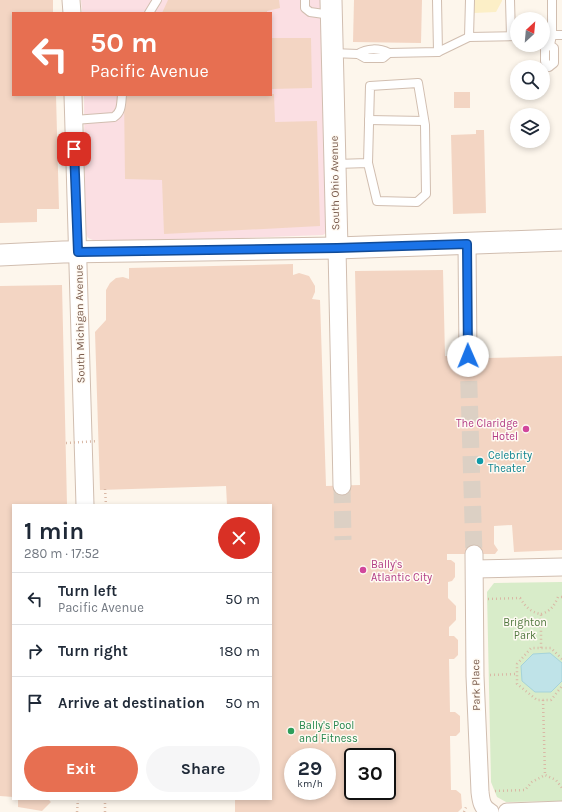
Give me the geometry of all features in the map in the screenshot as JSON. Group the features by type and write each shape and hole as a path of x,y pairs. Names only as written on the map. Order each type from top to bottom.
{"street":[{"path":"71,0 72,12"},
{"name":"South Ohio Avenue","path":"331,7 342,486"},
{"name":"South Michigan Avenue","path":"73,96 84,504"},
{"path":"0,255 63,252 337,248 562,240"},
{"path":"467,244 468,356"},
{"name":"Park Place","path":"490,812 482,804 480,792 475,676 475,561 562,567"},
{"path":"507,812 562,810"}],"lane":[{"path":"305,0 305,8 310,12 320,14 331,7"},
{"path":"437,0 438,52"},
{"path":"469,37 470,0"},
{"path":"510,0 511,12"},
{"path":"550,45 552,35 552,0"},
{"path":"552,35 562,35"},
{"path":"332,53 358,54 365,50 382,50 388,53 438,52 469,37 510,36"},
{"path":"418,83 424,121 426,194 417,202 378,201 368,163 369,120 370,86 418,83"},
{"path":"74,120 114,117 118,115 121,107 122,96"},
{"path":"369,120 424,121"},
{"path":"335,164 368,163"}],"path":[{"path":"66,443 98,442"},
{"path":"105,489 106,504"},
{"path":"476,599 520,598 526,607 533,612 541,614 549,611 554,606 558,597 562,597"},
{"path":"541,614 541,648"},
{"path":"562,659 551,648 531,648 517,664 517,684 537,700 551,700 562,686"},
{"path":"475,676 517,674"},
{"path":"543,700 545,775"},
{"path":"480,792 525,790 532,782 545,775"},
{"path":"545,775 556,780 562,788"},
{"path":"78,800 78,812"},
{"path":"105,800 105,812"}],"shaded area":[{"path":"81,0 323,0 326,233 323,235 100,243 88,238 85,232 84,96 272,96 272,12 82,12"}],"green space":[{"name":"Brighton Park","path":"562,582 562,801 506,802 497,797 491,782 487,592 494,583"}],"sand":[{"path":"470,0 502,1 496,12 474,13 473,4"}],"water":[{"path":"550,653 562,663 562,681 551,692 535,692 522,681 521,666 533,654"}],"building":[{"path":"0,0 53,0 53,12 12,12 12,96 56,96 59,209 37,209 37,222 0,223"},
{"path":"168,0 279,0 280,8 267,12 162,12"},
{"path":"354,0 422,0 421,43 353,42"},
{"path":"272,38 311,38 312,88 272,89"},
{"path":"454,92 470,92 470,108 454,108"},
{"path":"272,94 274,94 275,122 317,121 320,226 164,234 162,180 125,179 124,96 272,96"},
{"path":"476,130 484,130 486,213 453,214 451,135 476,134"},
{"name":"Bally's Atlantic City","path":"293,264 293,275 299,273 309,276 315,286 315,292 312,299 320,300 326,486 360,485 355,271 443,270 445,356 487,355 487,358 562,356 562,550 514,552 512,525 494,526 494,544 498,550 495,554 447,554 447,560 451,560 455,563 455,577 452,581 448,582 448,598 456,606 456,620 449,627 449,636 454,636 458,640 458,655 454,659 449,659 450,712 455,712 460,716 460,732 456,736 450,736 451,790 456,790 461,794 462,808 458,812 235,812 235,800 272,800 272,504 227,504 226,486 100,490 95,332 106,320 106,290 110,283 116,278 123,277 129,279 129,268"},
{"path":"62,285 67,504 12,504 12,797 0,796 0,286"},
{"path":"18,800 49,800 51,802 42,811 18,807"}],"tunnel":[{"path":"468,356 474,554"},
{"path":"342,486 343,540"}],"place":[{"name":"The Claridge Hotel","path":"526,429"},
{"name":"Celebrity Theater","path":"480,461"},
{"name":"Bally's Atlantic City","path":"363,570"},
{"name":"Bally's Pool and Fitness","path":"291,731"}],"route":[{"path":"74,149 78,252 337,248 467,244 468,356"}]}
